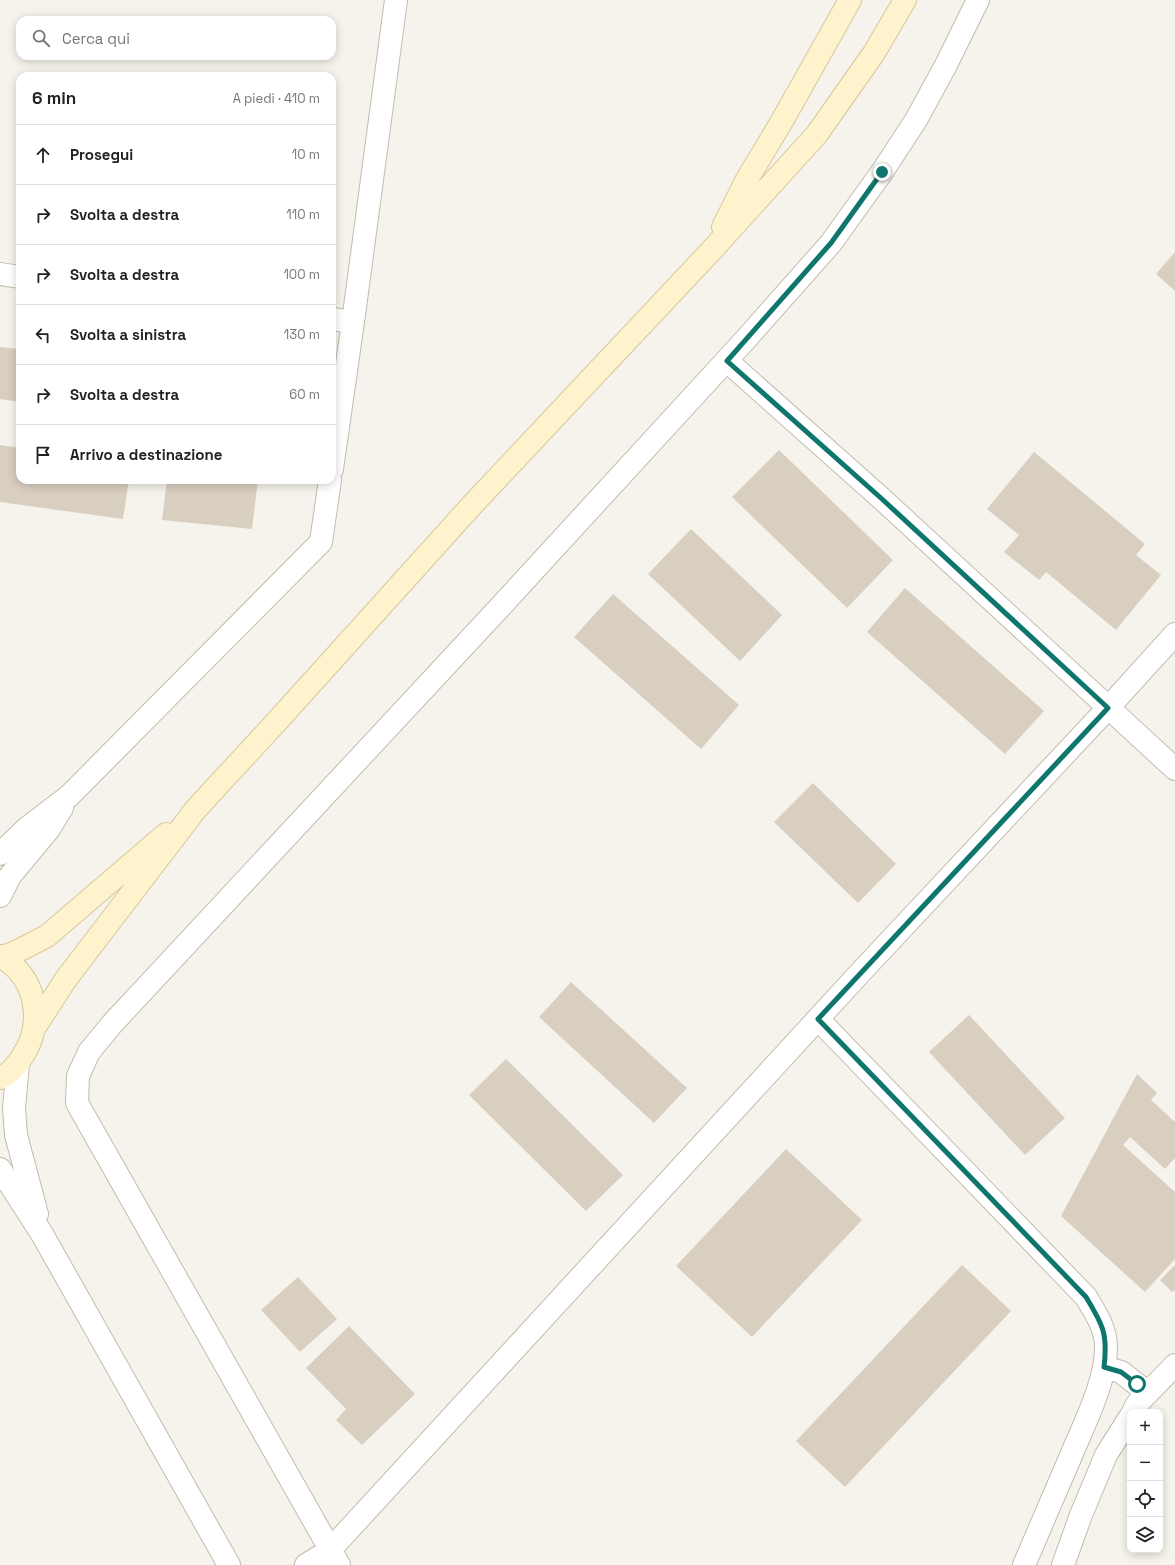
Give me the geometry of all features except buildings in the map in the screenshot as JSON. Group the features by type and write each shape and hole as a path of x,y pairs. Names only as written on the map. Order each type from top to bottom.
{"main road":[{"path":"711,251 746,181 790,108 850,0"},
{"path":"0,1078 18,1064 29,1047 35,1027 66,979 196,809 286,712 473,504 711,251 817,134 874,53 905,0"},
{"path":"1,956 16,952 47,936 196,809"},
{"path":"1,956 18,970 29,987 35,1006 35,1027"}],"street":[{"path":"336,441 396,0"},
{"path":"334,1557 77,1103 78,1076 89,1052 112,1024 727,361 831,243 882,172 916,120 946,65 978,0"},
{"path":"0,274 16,276"},
{"path":"336,320 353,322"},
{"path":"727,361 882,499 1175,769"},
{"path":"0,854 27,828 69,796 322,542 329,484"},
{"path":"306,1565 334,1557 818,1019 1175,634"},
{"path":"0,896 10,876 49,829 69,796"},
{"path":"818,1019 1086,1297 1098,1316 1105,1335 1106,1347 1104,1367 1088,1415 1024,1565"},
{"path":"18,1064 14,1108 16,1135 42,1234"},
{"path":"0,1169 42,1234 230,1565"},
{"path":"0,1192 42,1234"},
{"path":"1134,1409 1137,1404 1175,1365"},
{"path":"1104,1367 1121,1372 1148,1393"},
{"path":"1063,1565 1081,1515 1106,1455 1127,1422"}],"route":[{"path":"882,172 831,243 727,361 882,499 1108,708 818,1019 1086,1297 1098,1316 1105,1335 1106,1347 1104,1367 1121,1372 1137,1384"}]}
